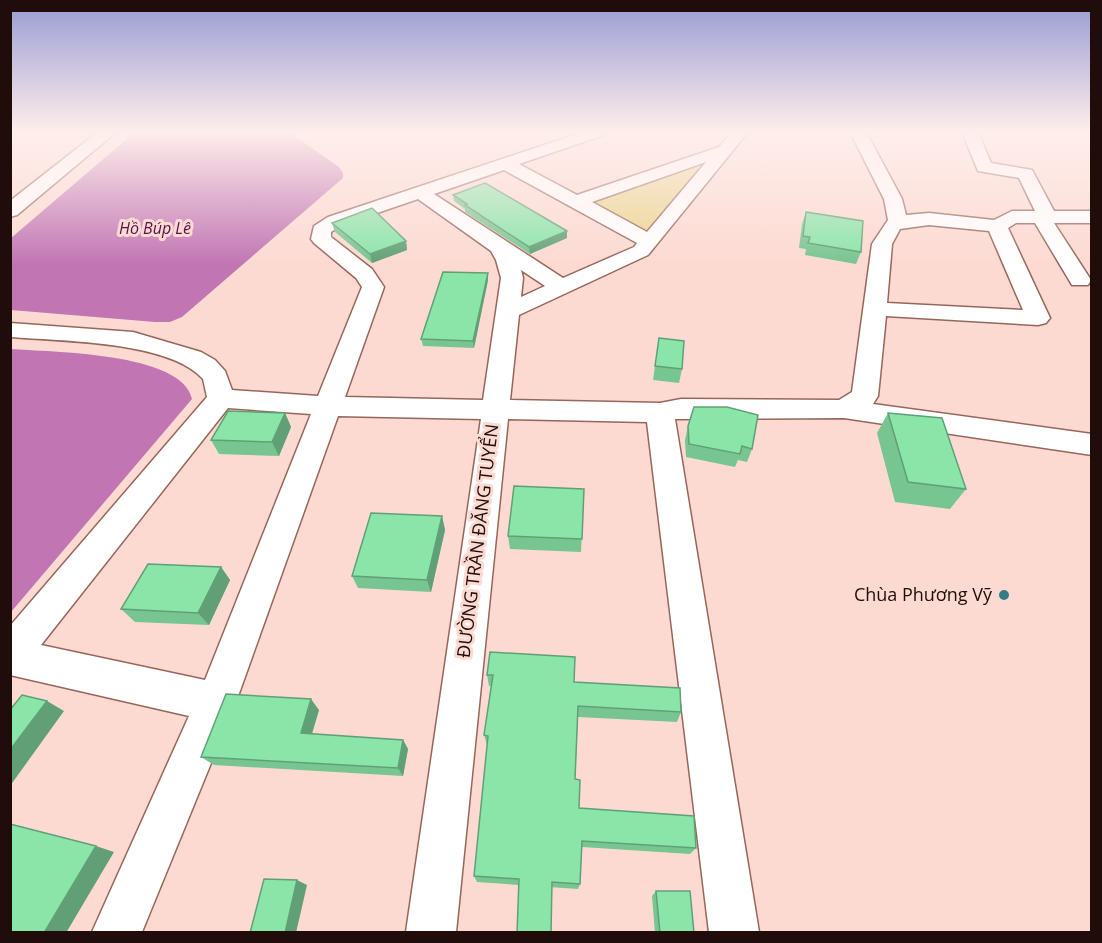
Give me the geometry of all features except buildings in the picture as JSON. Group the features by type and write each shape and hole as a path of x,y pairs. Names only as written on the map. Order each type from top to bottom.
{"street":[{"path":"10,211 53,176"},
{"path":"117,933 216,702 373,287 364,274 321,239 321,230 334,221 471,176"},
{"path":"529,176 651,242"},
{"path":"578,201 650,176"},
{"path":"508,311 641,251 706,176"},
{"path":"881,176 893,200 898,222"},
{"path":"1027,176 1043,216 1080,280"},
{"name":"ĐƯỜNG TRẦN ĐĂNG TUYỂN","path":"421,193 498,247 507,260 512,279 494,408 431,933"},
{"path":"844,409 865,396 877,309 882,244 892,225 898,222 929,219 997,226 1012,217 1092,217"},
{"path":"877,309 1038,318 997,226"},
{"path":"498,247 562,287"},
{"path":"10,330 133,340 192,358 206,366 216,377 220,399 10,656 216,702"},
{"path":"220,399 328,406 660,413 681,408 844,409 1092,445"},
{"path":"660,413 734,933"}],"shaded area":[{"path":"666,176 695,176 647,232 594,204 596,201"}],"water":[{"name":"Hồ Búp Lê","path":"84,176 343,176 182,317 170,322 11,310 11,238"},
{"path":"11,349 83,354 141,363 165,372 183,383 192,399 11,612"}],"place":[{"name":"Chùa Phương Vỹ","path":"1004,595"}]}
